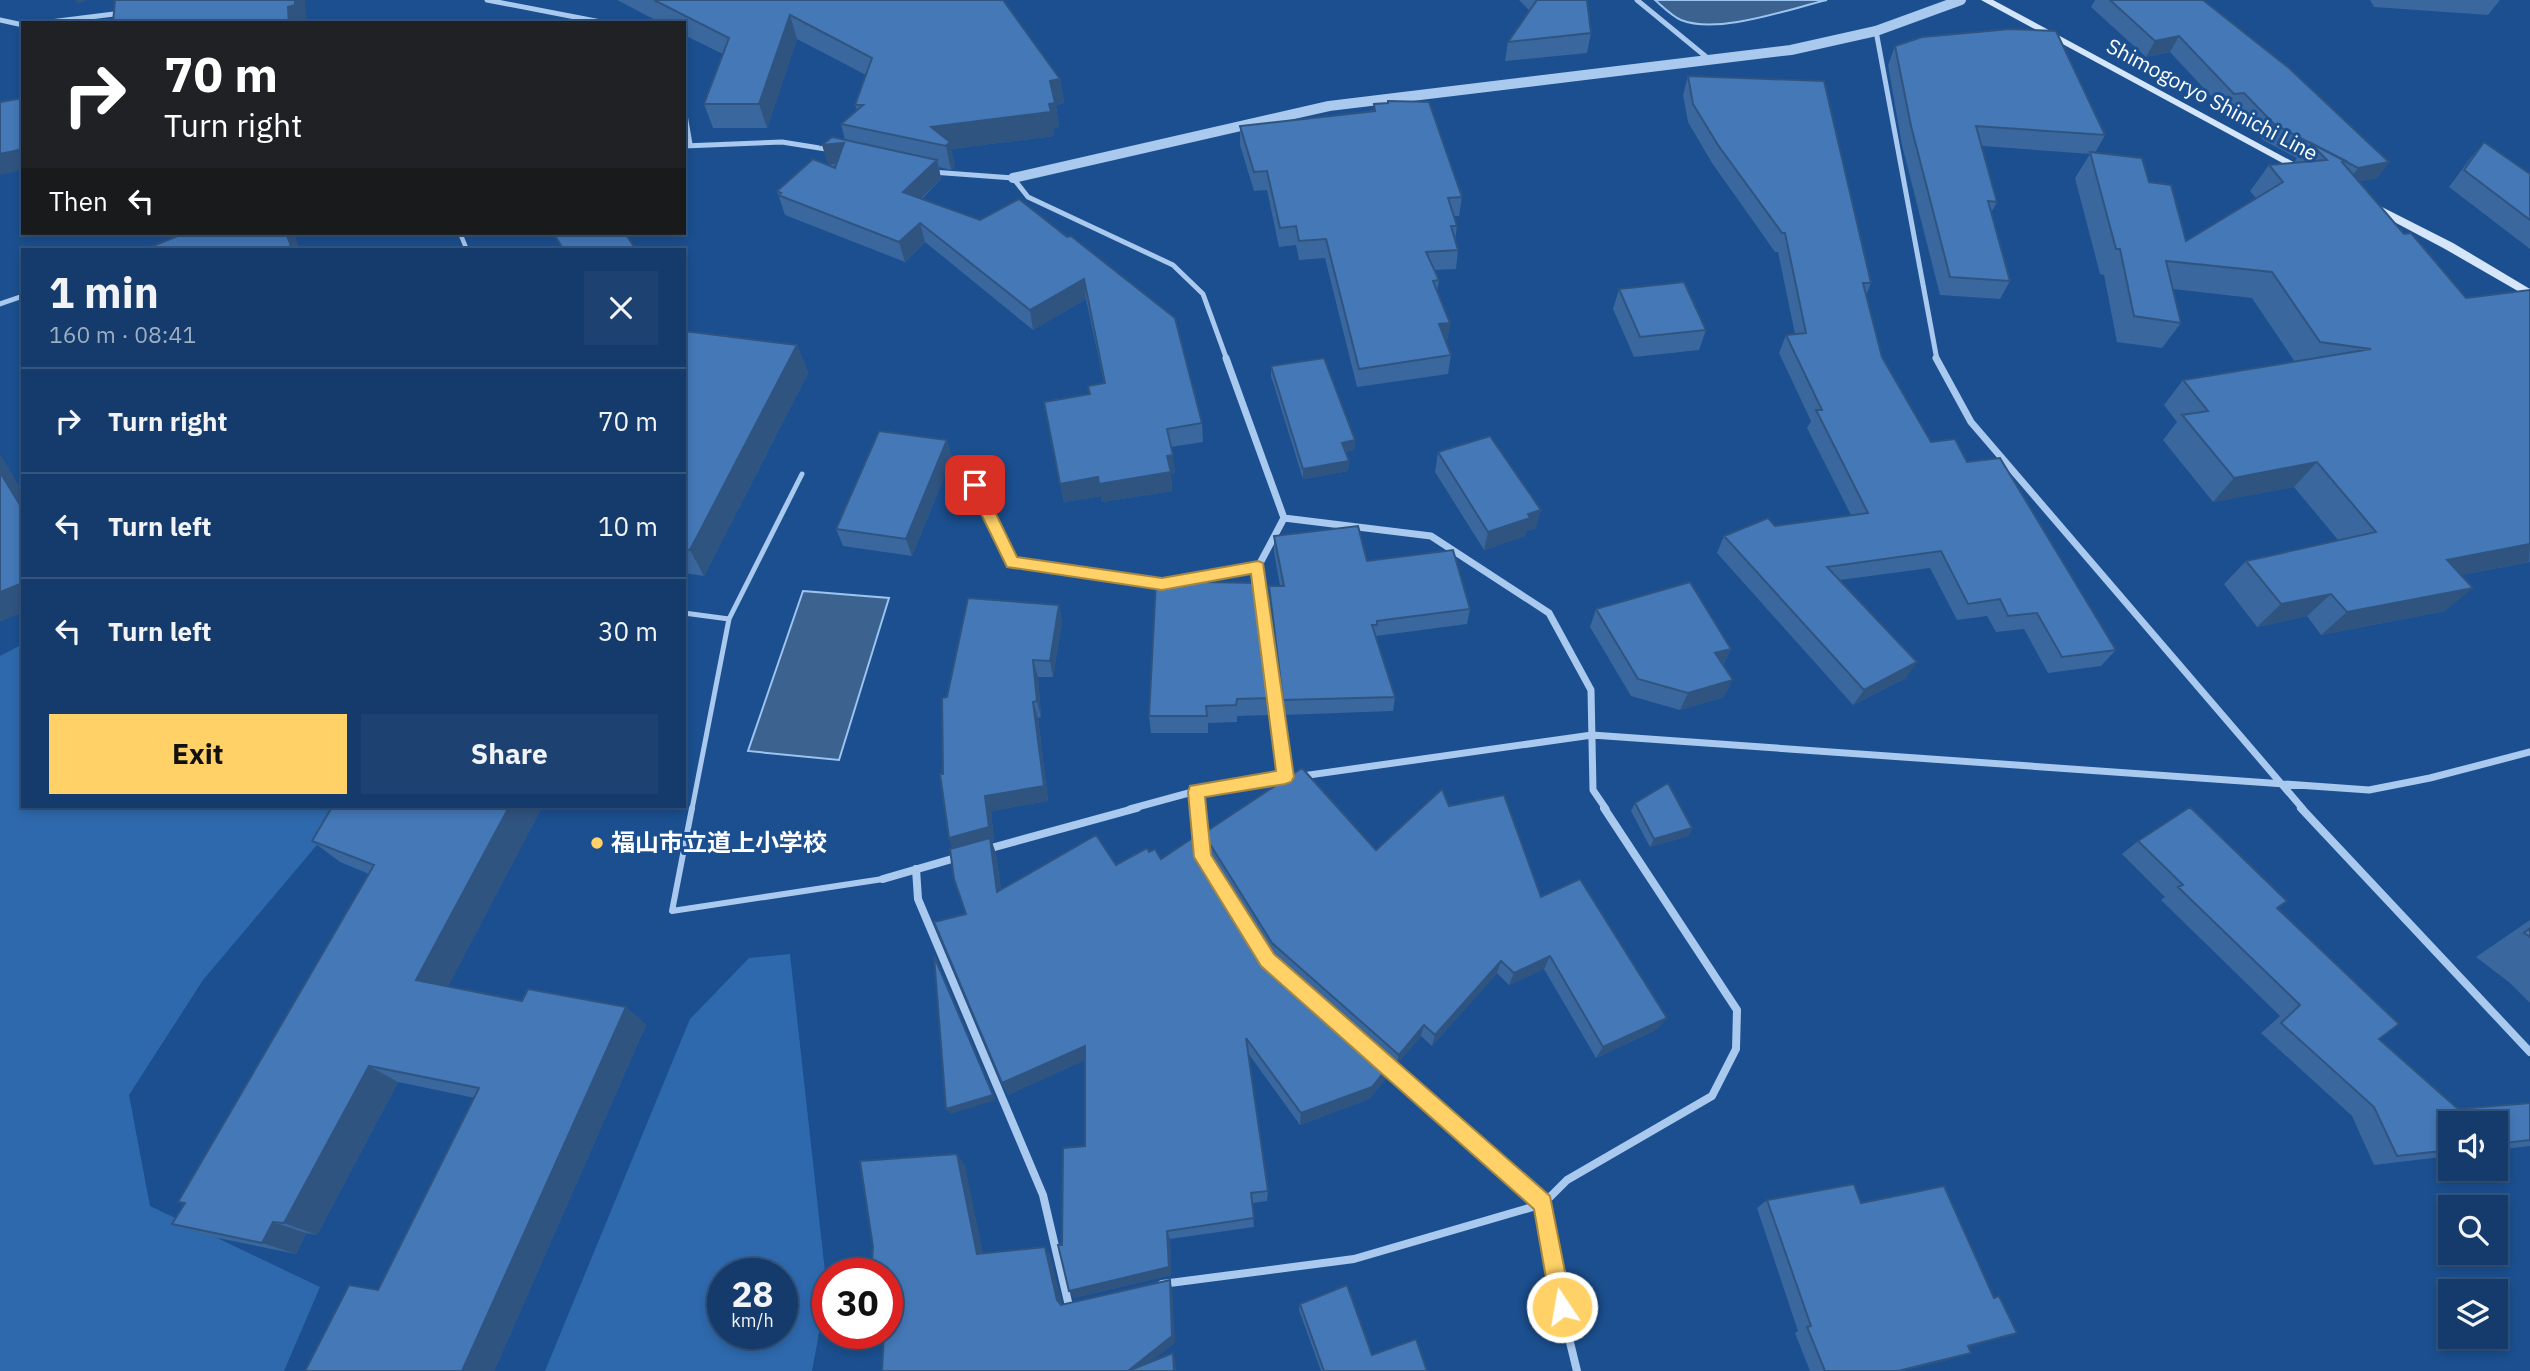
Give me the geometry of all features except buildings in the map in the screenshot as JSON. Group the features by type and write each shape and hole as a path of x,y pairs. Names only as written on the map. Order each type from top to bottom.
{"main road":[{"name":"Shimogoryo Shinichi Line","path":"1986,0 2314,175"},
{"path":"2363,201 2449,246 2530,294"}],"street":[{"path":"487,0 596,21"},
{"path":"1637,0 1710,61"},
{"path":"922,170 946,176 1013,178 1329,106 1791,50 1876,32 1961,0"},
{"path":"57,21 130,11"},
{"path":"0,20 21,25"},
{"path":"1876,32 1936,358 1971,422 2277,782 2530,1052"},
{"path":"687,145 782,142 835,151"},
{"path":"1013,178 1028,197 1173,265 1203,294 1284,518 1258,567 1285,777"},
{"path":"0,304 21,297"},
{"path":"1156,1285 1354,1259 1543,1203 1567,1180 1712,1096 1736,1049 1737,1010 1593,790 1591,690 1549,613 1432,536 1284,518"},
{"path":"883,879 1196,792 1285,777 1592,735 2369,790 2430,778 2530,752"},
{"path":"1196,792 1203,857 1210,868"},
{"path":"916,869 918,899 1043,1195 1069,1306 1081,1303"},
{"path":"1380,1059 1543,1203 1556,1285 1577,1371"}],"lane":[{"path":"802,474 729,619 672,911 883,879"},
{"path":"975,485 1012,563 1162,584 1258,567"},
{"path":"686,613 729,619"}],"shaded area":[{"path":"1655,0 1827,0 1733,23 1696,24 1681,20"},
{"path":"803,591 889,598 839,760 748,751"},
{"path":"21,645 21,808 348,808 203,980 129,1095 150,1206 320,1287 284,1371 0,1371 0,656"},
{"path":"790,954 823,1258 812,1258 812,1349 816,1349 812,1371 545,1371 690,1019 749,958"}],"place":[{"name":"福山市立道上小学校","path":"597,843"}],"route":[{"path":"975,485 1012,563 1162,584 1258,567 1285,777 1196,792 1203,857 1267,960 1543,1203 1562,1307"}]}
